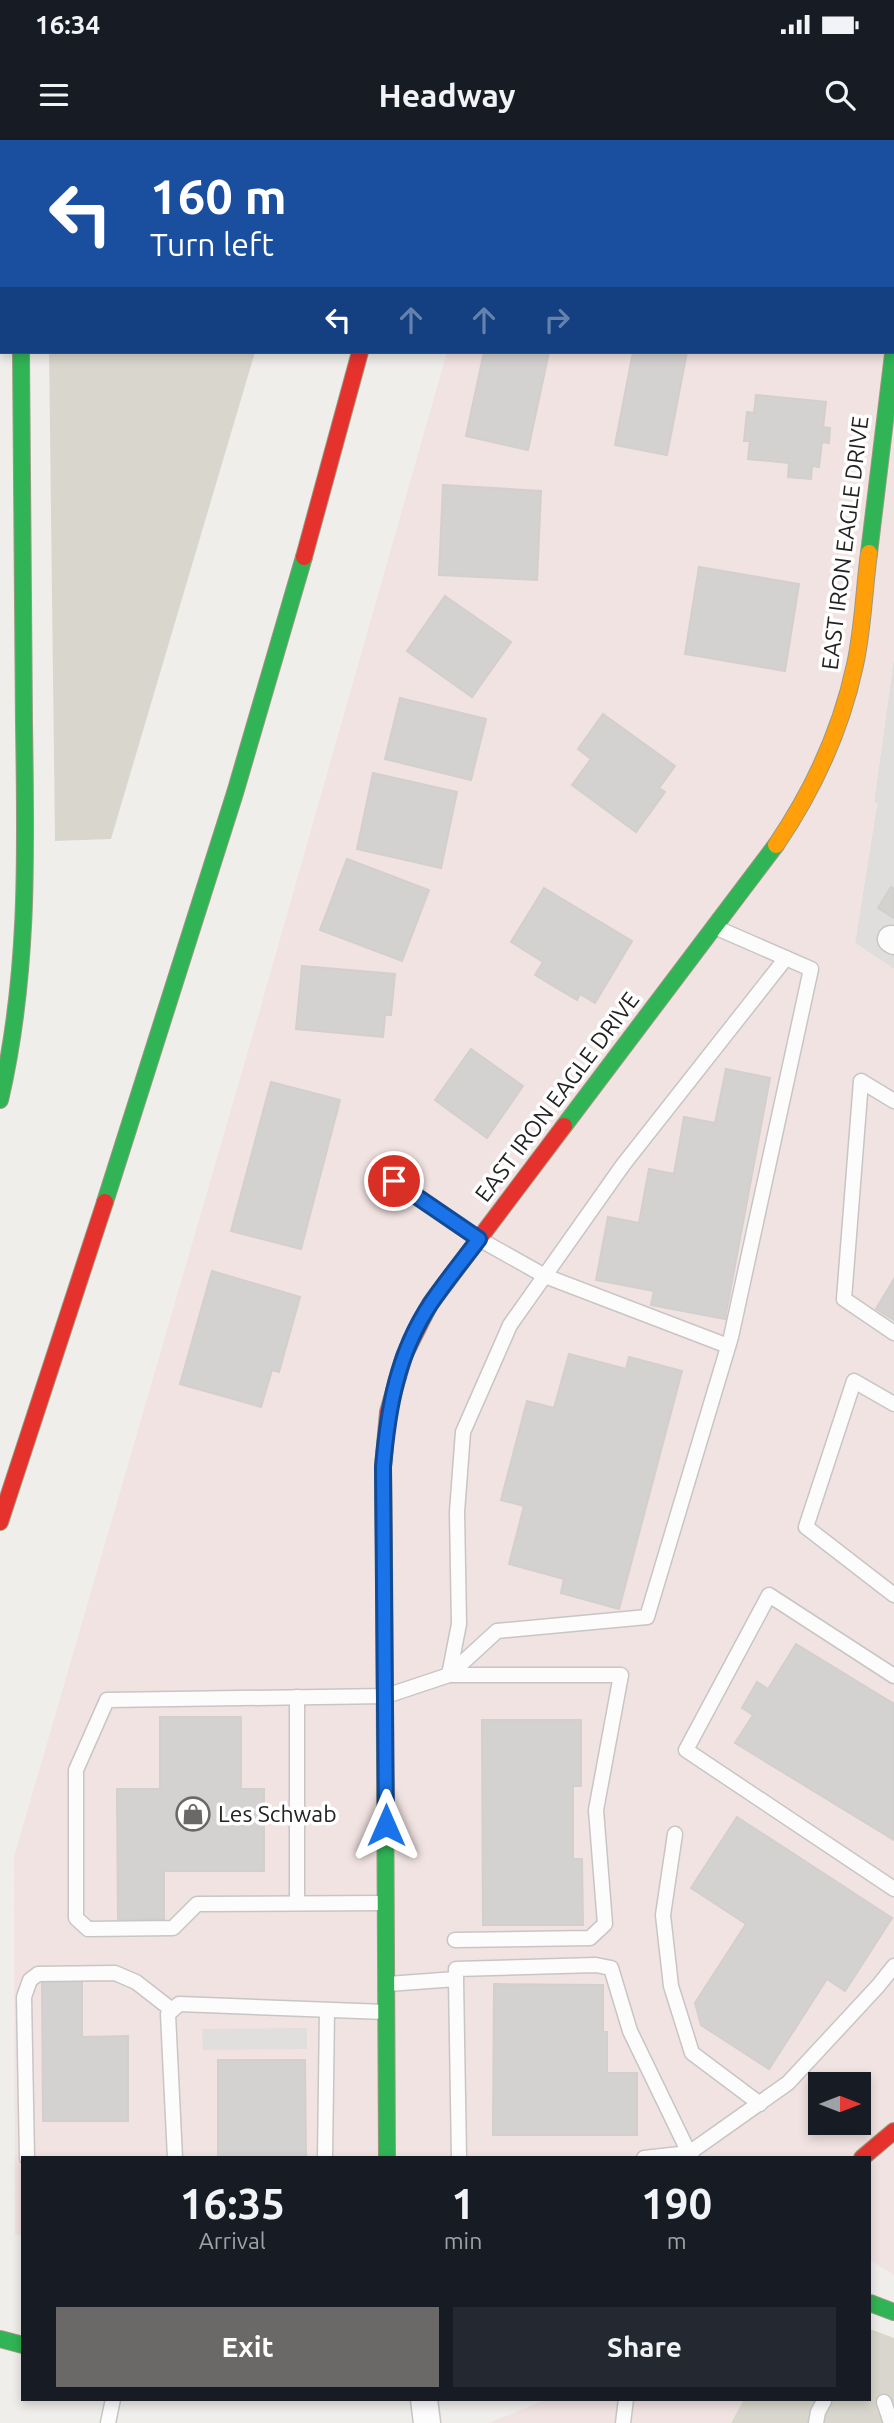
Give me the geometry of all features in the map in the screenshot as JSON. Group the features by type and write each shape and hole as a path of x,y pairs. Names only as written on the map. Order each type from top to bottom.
{"main road":[{"path":"0,1100 15,1028 22,974 26,889 13,719 21,354"},
{"path":"0,1522 230,808 302,564 359,354"},
{"name":"EAST IRON EAGLE DRIVE","path":"387,2156 383,1467 388,1412 404,1356 430,1304 798,812 815,781 840,723 856,662 892,354"},
{"path":"864,2156 894,2131"},
{"path":"871,2303 894,2312"},
{"path":"0,2339 21,2344"}],"street":[{"path":"424,2401 428,2423"}],"lane":[{"path":"449,1675 497,1631 648,1617 728,1346 811,969 714,926"},
{"path":"449,1675 458,1624 457,1511 463,1432 510,1325 624,1165 786,958"},
{"path":"894,1101 861,1081 844,1299 894,1333"},
{"path":"376,1169 479,1239 545,1276 728,1346"},
{"path":"894,1404 854,1381 806,1527 894,1595"},
{"path":"894,1676 769,1595 686,1750 894,1889"},
{"path":"385,1903 197,1904 173,1928 88,1929 76,1918 76,1770 107,1700 386,1696 449,1675 621,1675 596,1811 605,1924 590,1938 455,1940"},
{"path":"297,1697 297,1903"},
{"path":"675,1834 663,1915 671,1986 692,2053 760,2104"},
{"path":"459,2156 456,1969 596,1965 611,1968 630,2031 691,2155 788,2083 894,1966"},
{"path":"27,2156 24,1997 30,1980 38,1974 115,1973 136,1982 172,2010"},
{"path":"386,1984 456,1979"},
{"path":"175,2156 168,2014 179,2004 386,2012"},
{"path":"325,2156 327,2010"},
{"path":"108,2423 113,2401"},
{"path":"623,2423 626,2401"},
{"path":"816,2423 824,2401"},
{"path":"884,2402 891,2423"}],"shaded area":[{"path":"49,354 254,354 111,839 55,841"},
{"path":"446,354 894,354 894,657 874,802 877,804 855,943 894,969 894,2275 871,2261 871,2156 21,2156 21,2236 15,2234 14,1857 255,1027"},
{"path":"894,657 894,969 855,943 877,804 874,802"},
{"path":"307,2028 307,2049 203,2050 202,2029"},
{"path":"871,2329 894,2338 894,2423 731,2423 743,2401 871,2401"},
{"path":"543,2401 743,2401 731,2423 488,2423"}],"building":[{"path":"484,354 549,354 528,450 466,436"},
{"path":"633,354 687,354 667,455 615,445"},
{"path":"756,395 826,402 823,427 830,428 829,443 822,442 819,467 812,466 811,479 788,477 789,463 748,459 750,441 744,441 747,412 754,413"},
{"path":"443,485 541,491 537,580 439,575"},
{"path":"699,567 799,584 785,671 685,654"},
{"path":"445,596 511,642 472,697 407,651"},
{"path":"400,698 486,719 471,780 385,759"},
{"path":"603,714 675,766 659,788 665,792 636,832 572,785 591,759 578,749"},
{"path":"373,773 457,792 441,868 357,849"},
{"path":"347,859 429,890 402,961 320,930"},
{"path":"891,887 894,889 894,918 878,908"},
{"path":"544,888 632,941 595,1003 580,994 577,1000 535,975 543,962 511,942"},
{"path":"302,966 395,974 391,1015 385,1015 383,1037 296,1029"},
{"path":"471,1049 523,1086 487,1138 435,1100"},
{"path":"726,1069 770,1078 725,1319 651,1305 654,1291 596,1280 608,1217 639,1223 649,1169 674,1174 684,1117 715,1123"},
{"path":"271,1082 340,1100 301,1249 231,1231"},
{"path":"212,1271 300,1297 279,1372 272,1370 261,1407 180,1384"},
{"path":"894,1279 894,1320 876,1309"},
{"path":"569,1354 626,1369 629,1357 682,1371 619,1609 561,1593 564,1579 509,1564 524,1506 501,1500 527,1401 554,1408"},
{"path":"796,1644 894,1704 894,1840 735,1743 753,1715 742,1708 757,1682 768,1689"},
{"path":"160,1717 241,1717 241,1789 264,1789 264,1871 164,1871 164,1919 118,1919 117,1789 160,1789"},
{"path":"482,1720 581,1720 581,1786 573,1786 573,1859 582,1859 583,1925 483,1925"},
{"path":"737,1817 892,1918 845,1991 827,1979 769,2069 701,2025 695,2003 746,1924 691,1888"},
{"path":"42,1981 82,1981 82,2037 128,2036 128,2121 43,2121"},
{"path":"494,1984 603,1985 603,2032 607,2032 607,2073 637,2073 637,2135 493,2135"},
{"path":"218,2060 305,2060 306,2156 218,2156"}],"traffic: fast":[{"path":"0,1100 16,1007 24,913 21,354"},
{"path":"869,553 893,354"},
{"path":"105,1202 235,793 304,557"},
{"path":"564,1126 776,845"},
{"path":"384,1555 387,2156"},
{"path":"871,2303 894,2312"},
{"path":"0,2339 21,2344"}],"traffic: slow":[{"path":"776,845 814,781 842,713 858,651 869,553"}],"traffic: jam":[{"path":"304,557 359,354"},
{"path":"384,1555 383,1467 388,1412 404,1356 430,1304 564,1126"},
{"path":"0,1522 105,1202"},
{"path":"864,2156 894,2131"}],"place":[{"name":"Les Schwab","path":"193,1814"}],"route":[{"path":"386,1825 383,1467 388,1412 404,1356 415,1331 430,1304 479,1239 394,1181"}]}
